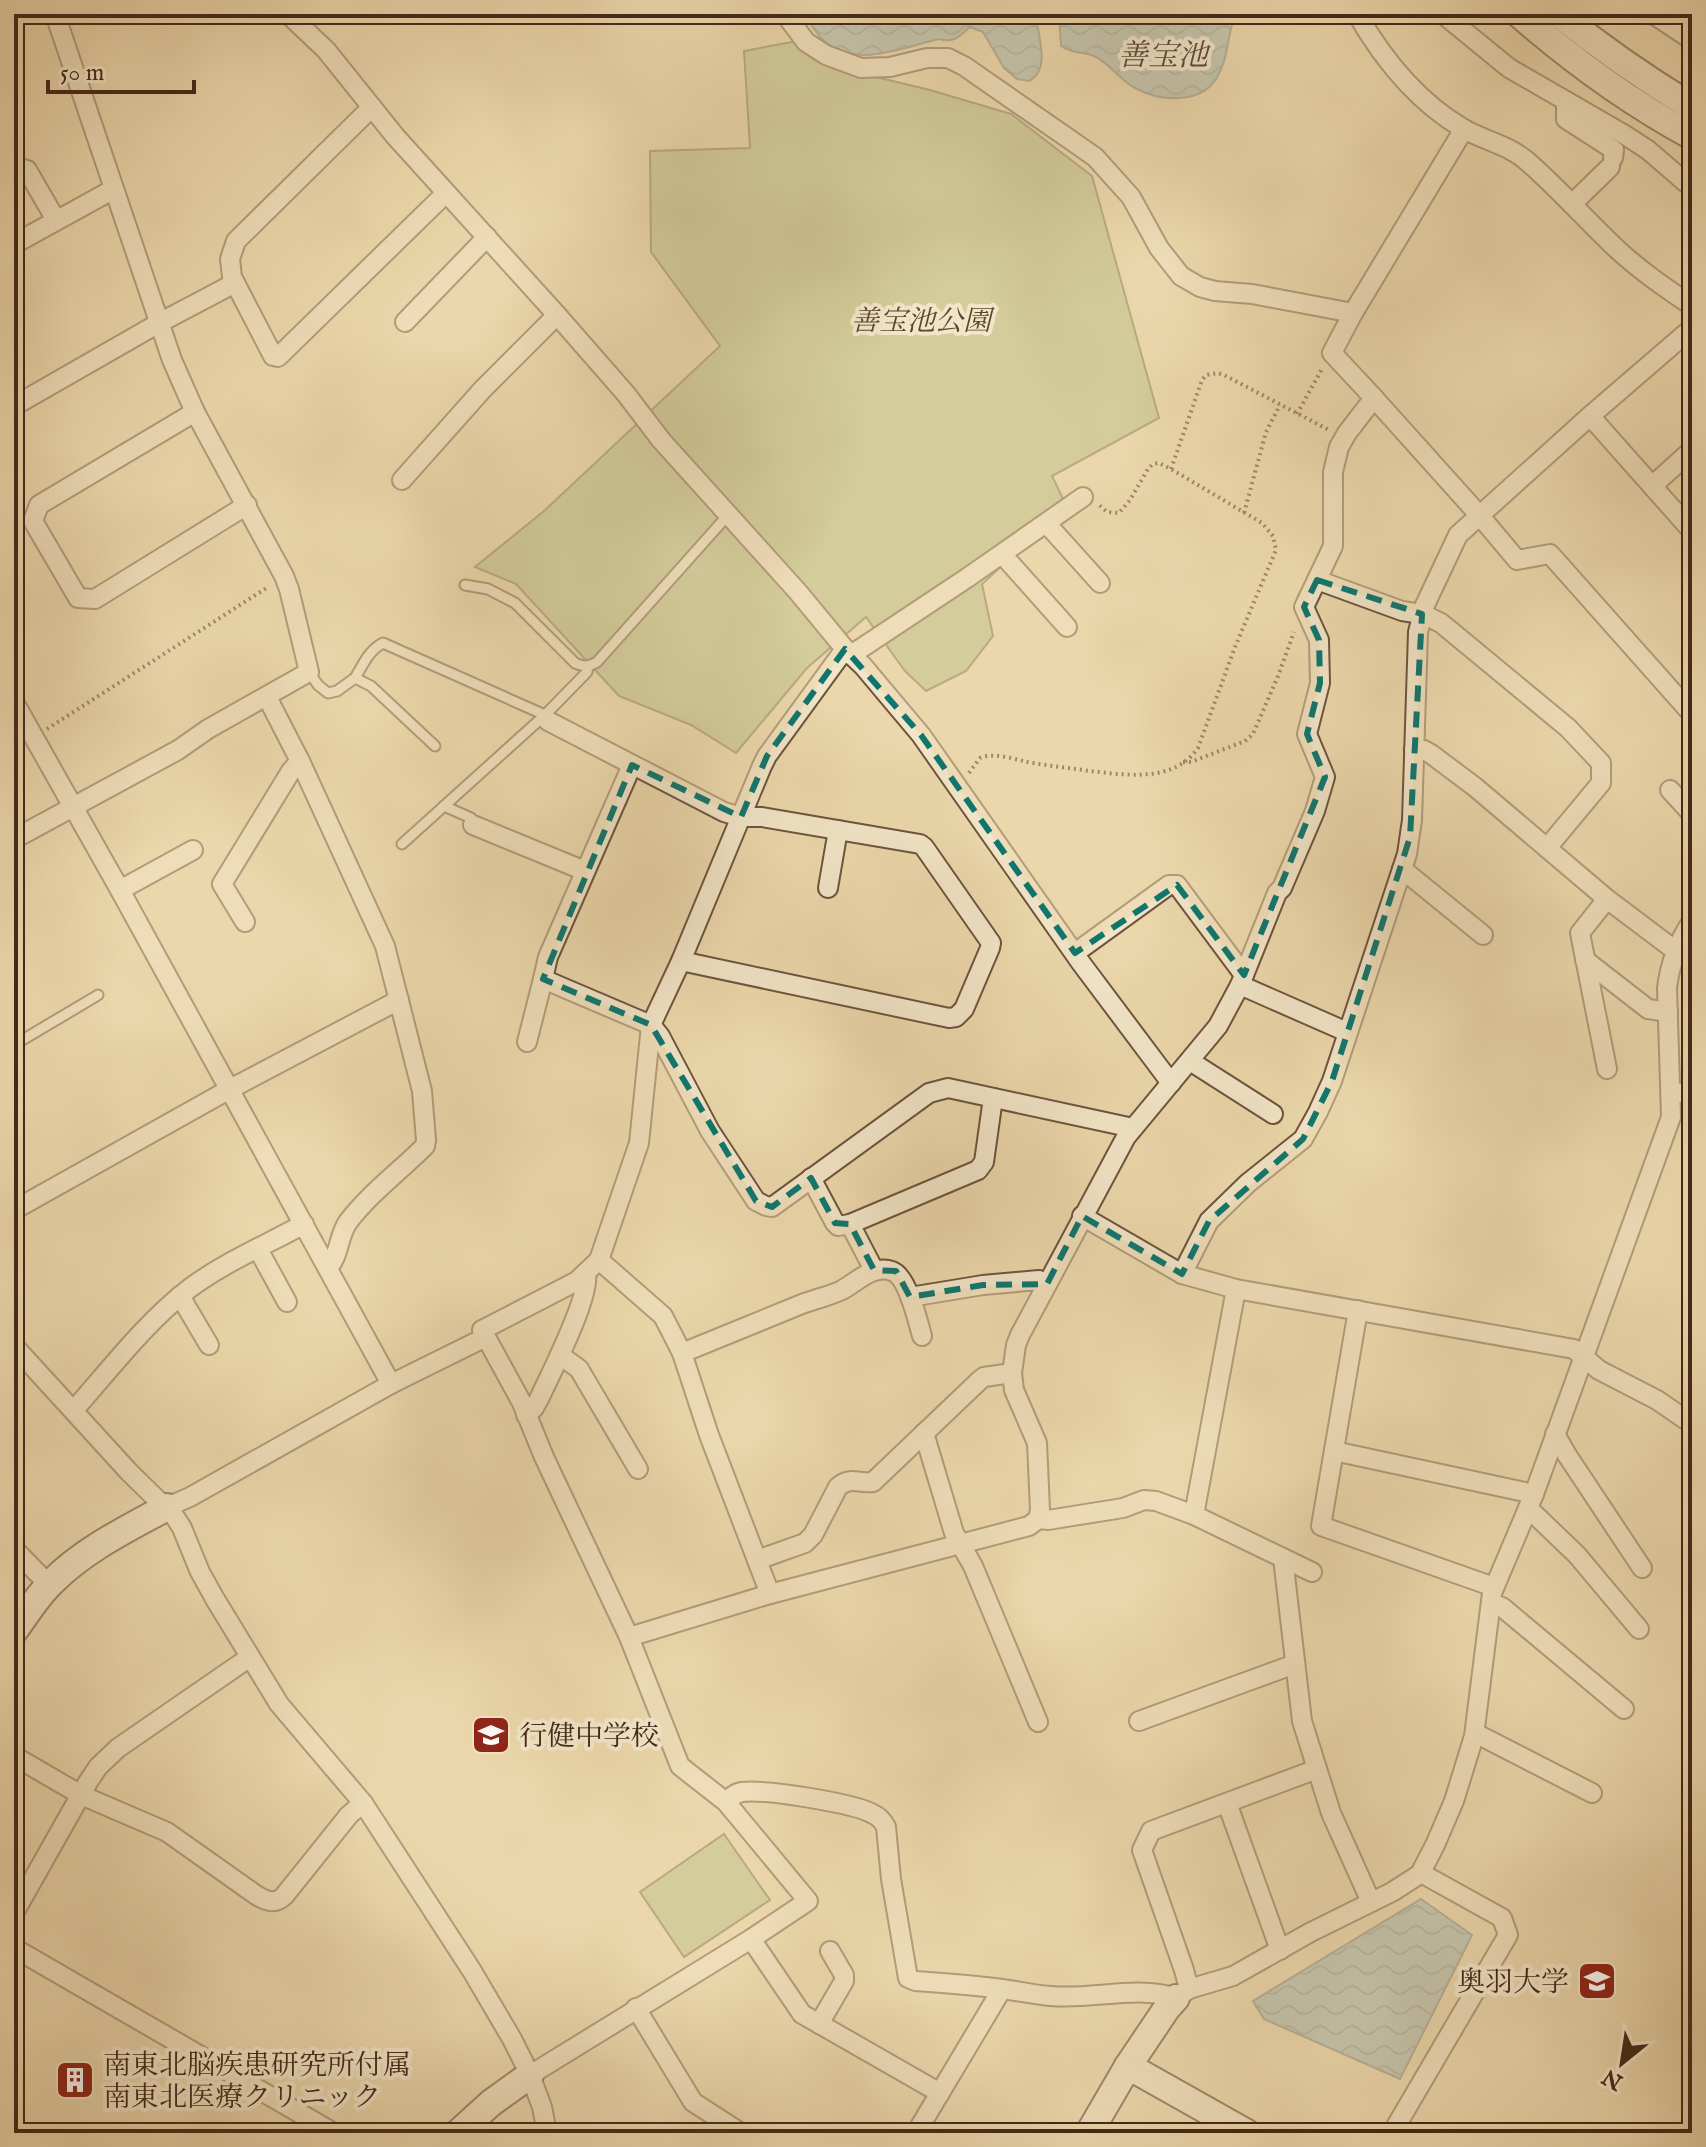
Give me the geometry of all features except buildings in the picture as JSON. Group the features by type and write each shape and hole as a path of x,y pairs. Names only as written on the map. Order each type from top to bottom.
{"street":[{"path":"14,839 178,750 208,729 309,672 284,576 195,412 172,360 55,14"},
{"path":"288,14 326,50 446,193 557,315 626,394 661,440 921,735 1171,1083"},
{"path":"785,14 806,42 826,55 861,68 890,67 927,58 948,58 964,66 1095,157 1131,197 1159,248 1181,276 1200,287 1353,313"},
{"path":"1357,14 1379,48 1420,96 1464,129 1515,152 1573,203 1626,257 1692,306"},
{"path":"1443,14 1509,68 1625,135 1652,153 1692,188"},
{"path":"1519,14 1600,78 1692,136"},
{"path":"1559,14 1590,40 1692,107"},
{"path":"1653,14 1692,40"},
{"path":"1566,101 1566,119 1614,150 1611,163 1573,203"},
{"path":"372,107 237,239 230,259 235,283 273,356 278,357 446,193"},
{"path":"1652,153 1668,123"},
{"path":"1464,129 1332,353 1517,560 1550,554 1692,714"},
{"path":"14,171 19,168 27,170 56,220"},
{"path":"14,244 114,189"},
{"path":"405,322 487,237"},
{"path":"14,406 235,283"},
{"path":"402,480 483,389 557,315"},
{"path":"1182,1274 1209,1221 1248,1183 1303,1139 1332,1081 1402,869 1411,830 1417,640 1431,590 1458,535 1692,328"},
{"path":"629,1637 770,1594 1029,1526 1038,1519 1037,1443 1014,1390 1012,1373 1016,1345 1126,1137 1218,1026 1242,980 1315,811 1325,777 1307,734 1320,683 1319,640 1304,607 1333,546 1333,472 1339,447 1374,398"},
{"path":"195,412 39,505 33,521 78,598 95,599 247,505"},
{"path":"1590,416 1692,531"},
{"path":"1652,486 1692,450"},
{"path":"526,1415 534,1408 560,1355 639,1143 651,1025 767,756 848,652 1002,554 1083,497"},
{"path":"1046,523 1100,583"},
{"path":"1002,554 1067,627"},
{"path":"1317,580 1441,623 1568,728 1601,763 1601,783 1547,848"},
{"path":"267,697 300,761 385,946 422,1091 425,1146 348,1223 335,1260 328,1268"},
{"path":"14,702 391,1384"},
{"path":"546,718 724,812 916,842 924,847 989,939 990,948 961,1013 949,1018 681,961"},
{"path":"1414,750 1431,754 1475,787 1607,899 1676,951"},
{"path":"245,922 222,884 300,761"},
{"path":"527,1042 548,957 632,765"},
{"path":"1670,790 1692,814"},
{"path":"473,825 585,871"},
{"path":"828,888 838,830"},
{"path":"120,890 193,850"},
{"path":"1402,869 1483,935"},
{"path":"1075,953 1169,885 1177,885 1242,980 1347,1032"},
{"path":"1607,899 1580,933 1607,1069"},
{"path":"726,1802 737,1793 805,1797 862,1809 878,1817 886,1827 891,1879 908,1978 1050,1996 1182,1993 1233,1976 1392,1892 1421,1873 1454,1801 1475,1733 1492,1595 1531,1501 1671,1117 1686,1088 1668,1012 1669,973 1676,951 1692,921"},
{"path":"1585,960 1648,1009 1668,1012"},
{"path":"543,979 651,1025 660,1036 710,1131 756,1201 766,1206 772,1207 937,1090 948,1088 1133,1128"},
{"path":"14,1210 230,1089 399,1000"},
{"path":"1190,1061 1273,1114"},
{"path":"811,1178 838,1226 850,1224 978,1170 984,1162 993,1098"},
{"path":"1082,1216 1182,1274 1236,1289 1574,1349 1599,1370 1657,1400 1692,1424"},
{"path":"74,1410 145,1330 180,1296 205,1278 304,1224"},
{"path":"850,1224 874,1270"},
{"path":"258,1249 287,1302"},
{"path":"458,2133 491,2103 530,2075 808,1901 726,1802 680,1766 629,1637 544,1457 522,1403 484,1338 482,1330 577,1281 593,1266"},
{"path":"593,1266 663,1316 682,1353 709,1435 770,1594"},
{"path":"682,1353 840,1291 874,1270 883,1269 898,1274 910,1297 922,1336"},
{"path":"910,1297 983,1285 1039,1280 1047,1284"},
{"path":"1194,1515 1236,1289"},
{"path":"180,1296 209,1345"},
{"path":"1358,1310 1321,1526 1492,1595 1502,1607 1624,1709"},
{"path":"14,1631 49,1585 76,1560 99,1545 391,1384 484,1338"},
{"path":"14,1346 153,1497 167,1507 182,1528 200,1572 279,1704 363,1803 472,1971 530,2075 542,2107 547,2133"},
{"path":"560,1355 579,1369 638,1469"},
{"path":"757,1560 805,1543 813,1535 842,1482 873,1482 980,1380 1012,1373"},
{"path":"924,1433 954,1533 973,1566 1038,1722"},
{"path":"1555,1434 1642,1568"},
{"path":"1334,1451 1531,1501 1639,1629"},
{"path":"1038,1519 1123,1508 1149,1500 1194,1515 1312,1572"},
{"path":"14,1549 49,1585"},
{"path":"1283,1558 1300,1713 1331,1813 1371,1902"},
{"path":"14,1913 98,1767 118,1748 250,1657"},
{"path":"1139,1721 1295,1664"},
{"path":"1475,1733 1592,1793"},
{"path":"14,1756 81,1795 167,1832 265,1901 281,1899 349,1815 363,1803"},
{"path":"1089,2133 1128,2066 1167,2008 1182,1993 1184,1970 1142,1850 1151,1831 1317,1769"},
{"path":"1227,1803 1280,1950"},
{"path":"1392,2133 1508,1935 1502,1918 1421,1873"},
{"path":"751,1939 802,2014 940,2093"},
{"path":"14,1948 334,2133"},
{"path":"819,2024 844,1981 844,1975 830,1951"},
{"path":"916,2133 1002,1989"},
{"path":"636,2008 693,2102 741,2133"},
{"path":"1128,2066 1247,2133"}],"lane":[{"path":"465,585 488,589 515,603 571,660 588,666 597,662 728,515"},
{"path":"309,672 328,693 337,691 355,678 367,657 383,643 546,718"},
{"path":"402,844 546,718 587,672 588,666"},
{"path":"355,678 371,686 435,746"},
{"path":"444,806 473,819 473,825"},
{"path":"14,1045 98,995"}],"path":[{"path":"1297,414 1332,353"},
{"path":"1171,469 1203,376 1218,373 1344,438"},
{"path":"1244,513 1266,432 1280,405"},
{"path":"958,788 980,758 986,755 1133,776 1165,771 1183,762 1198,748 1235,647 1276,550 1273,536 1269,529 1159,463 1148,469 1119,513 1107,512 1092,499 1083,497"},
{"path":"34,737 284,576"},
{"path":"1183,762 1191,762 1249,738 1259,722 1297,623 1306,615"}],"highlighted area":[{"path":"1317,580 1422,614 1410,837 1332,1081 1303,1139 1209,1221 1182,1274 1082,1216 1047,1284 983,1285 910,1297 896,1271 874,1270 850,1224 835,1223 811,1178 772,1207 756,1201 651,1025 543,979 632,765 741,817 767,756 845,649 921,735 1075,953 1177,885 1244,975 1325,777 1307,734 1320,683 1319,640 1304,607"}],"green space":[{"name":"善宝池公園","path":"797,41 847,70 1011,114 1092,176 1159,418 1052,476 1067,507 982,584 993,636 966,671 926,691 905,671 866,617 807,668 736,753 691,725 619,696 516,584 475,567 544,511 720,346 651,252 650,151 750,148 744,51"},
{"path":"724,1834 770,1900 684,1957 640,1892"}],"water":[{"name":"善宝池","path":"803,14 1036,14 1042,60 1036,76 1029,81 1017,79 1004,68 983,32 970,27 952,40 939,39 879,54 849,54 823,40"},
{"name":"善宝池","path":"1059,14 1236,14 1224,62 1216,79 1200,93 1167,98 1130,85 1096,57 1061,46"},
{"path":"1421,1899 1472,1935 1400,2079 1264,2019 1253,2001"}],"place":[{"name":"行健中学校","path":"491,1735"},
{"name":"奥羽大学","path":"1597,1981"},
{"name":"南東北脳疾患研究所付属 南東北医療クリニック","path":"75,2080"}]}
